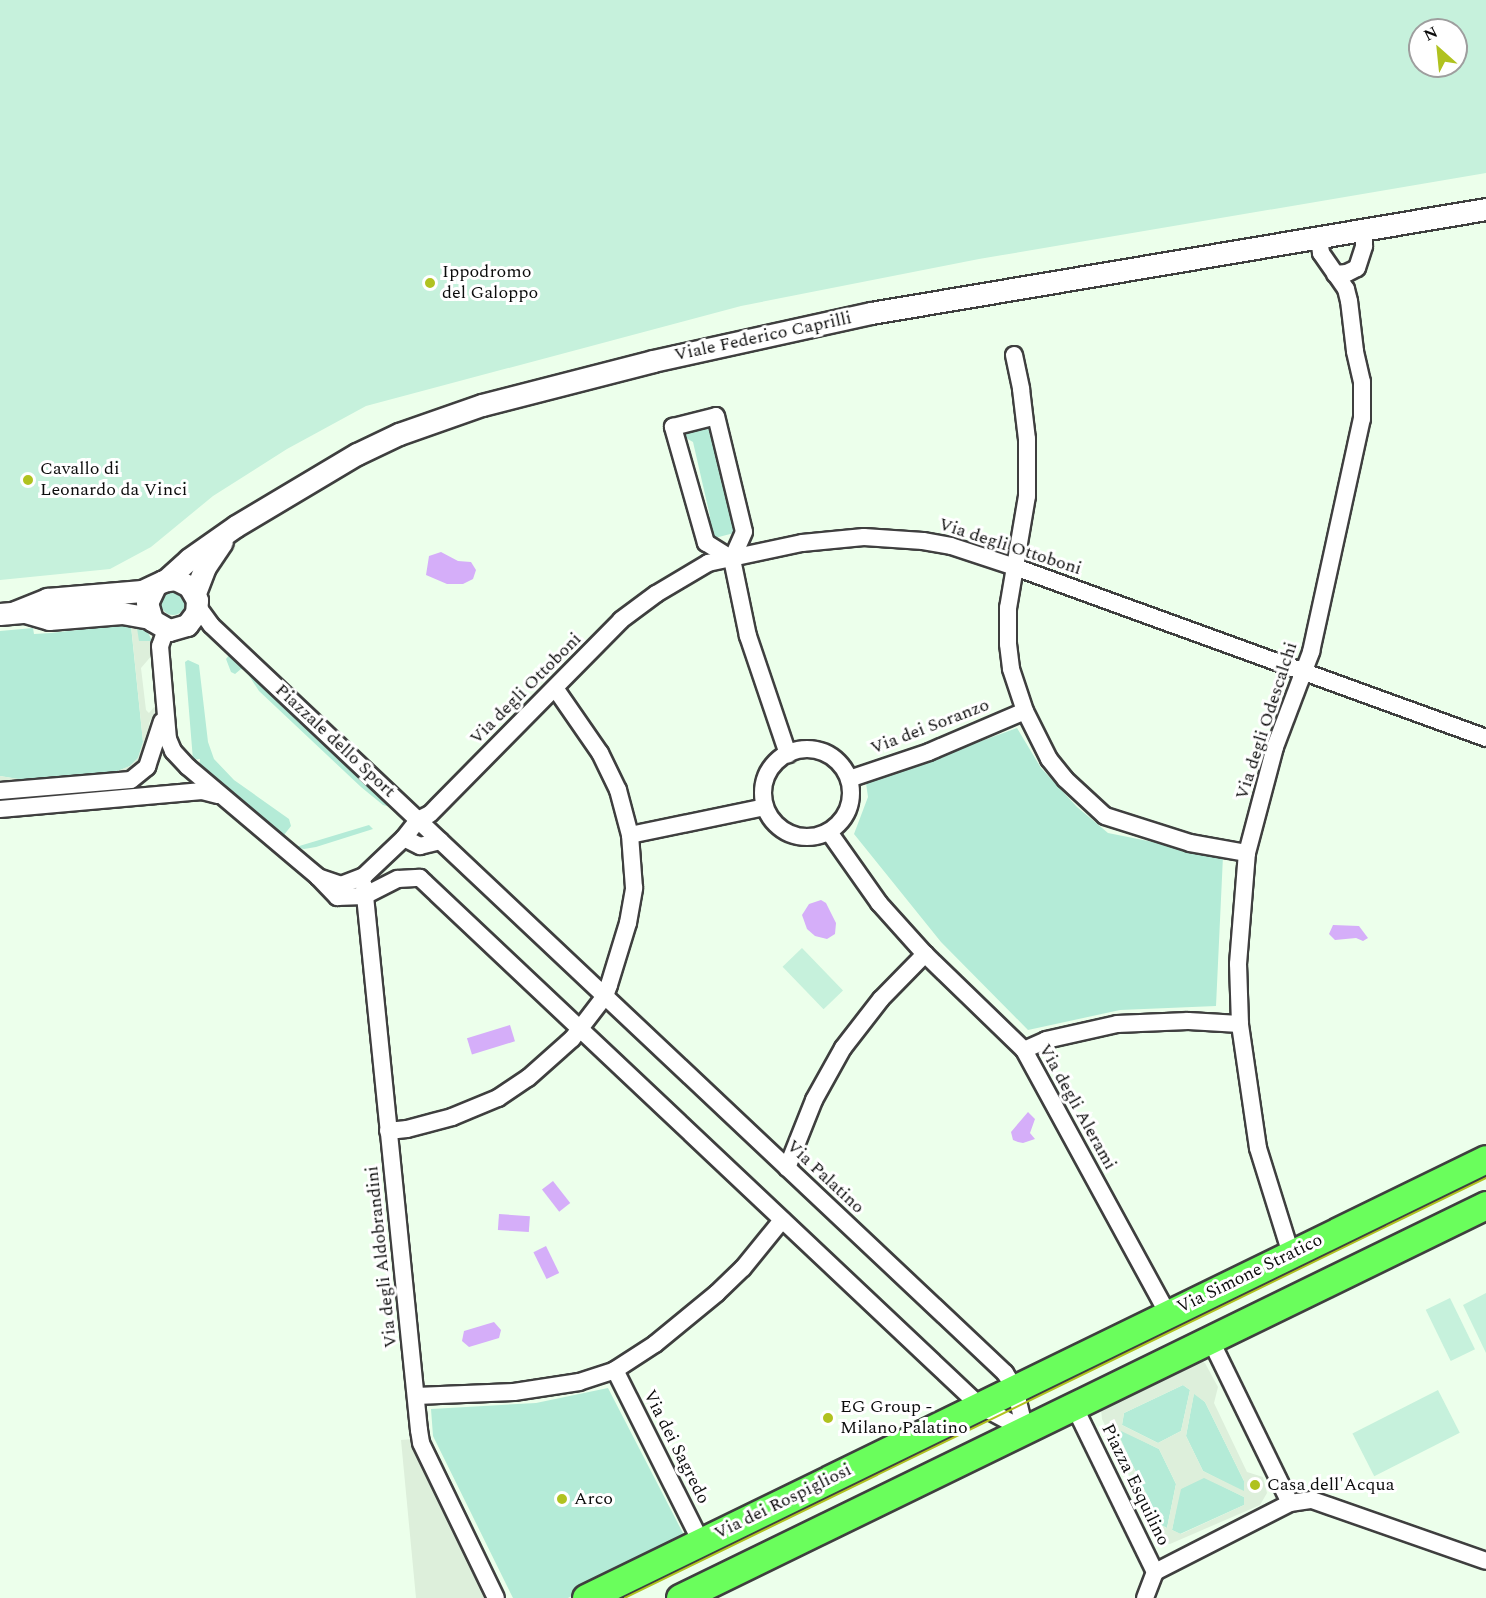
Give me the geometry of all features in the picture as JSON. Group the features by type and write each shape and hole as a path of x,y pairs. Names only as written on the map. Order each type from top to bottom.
{"main road":[{"name":"Via Simone Stratico","path":"1015,1389 1486,1159"},
{"path":"680,1598 1486,1205"},
{"name":"Via dei Rospigliosi","path":"586,1598 1015,1389"}],"street":[{"name":"Viale Federico Caprilli","path":"160,583 189,559 236,526 332,467 379,443 440,419 507,398 664,358 871,313 1486,209"},
{"path":"1318,237 1322,253 1335,274 1347,273 1357,268 1364,246 1364,229"},
{"name":"Via degli Odescalchi","path":"1291,1254 1258,1148 1240,1024 1241,909 1247,853 1275,747 1314,640 1362,419 1362,382 1355,351 1349,301 1346,289 1335,274"},
{"path":"1014,355 1021,389 1027,446 1026,496 1008,608 1008,644 1011,669 1025,711 1049,759 1065,779 1105,816 1190,843 1247,853"},
{"path":"732,559 706,543 673,427 716,416 744,532 732,559 748,636 789,754"},
{"name":"Viale Federico Caprilli","path":"196,600 214,551 236,526"},
{"name":"Via degli Ottoboni","path":"418,820 430,814 621,620 656,594 708,563 802,543 864,537 923,541 1015,567 1304,670 1486,738"},
{"name":"Piazzale dello Sport","path":"160,583 184,582 211,625 418,820"},
{"path":"7,613 47,599 142,591 160,583"},
{"path":"160,583 147,600 158,623 168,738 173,752 221,796 318,877 337,897 364,896 398,879 420,878 980,1406 1025,1430"},
{"path":"7,613 49,619 122,613 175,630 187,626 195,616 196,600"},
{"path":"388,1131 407,1129 452,1117 498,1098 528,1078 580,1029 605,996 630,911 634,888 630,835 618,790 600,753 555,688"},
{"path":"0,791 131,780 139,775 150,761 165,709"},
{"name":"Via dei Soranzo","path":"849,778 928,752 1025,711"},
{"path":"807,749 827,754 842,766 849,778 851,794 849,809 841,822 829,832 809,837 794,835 776,824 765,807 763,791 767,776 776,763 789,754 807,749"},
{"path":"0,809 202,791 221,796"},
{"path":"630,835 765,807"},
{"path":"318,877 341,885 364,876 404,838 418,820"},
{"name":"Via Palatino","path":"418,820 1005,1373 1015,1389"},
{"name":"Via degli Alerami","path":"829,832 879,903 925,954 1024,1050 1168,1314"},
{"path":"404,838 420,846 440,841"},
{"path":"364,876 364,896"},
{"name":"Via degli Aldobrandini","path":"364,896 376,993 421,1443 496,1598"},
{"path":"788,1168 814,1100 843,1048 881,999 925,954"},
{"path":"1024,1050 1055,1038 1117,1024 1188,1021 1240,1024"},
{"path":"417,1396 514,1392 579,1382 615,1370 655,1344 717,1293 743,1268 783,1220"},
{"path":"1210,1339 1290,1503 1320,1501 1486,1561"},
{"name":"Via dei Sagredo","path":"615,1370 701,1542"},
{"path":"1015,1389 1025,1430"},
{"name":"Piazza Esquilino","path":"1074,1406 1155,1572 1290,1503"},
{"path":"1145,1598 1155,1572"}],"green space":[{"path":"715,423 738,532 711,539 706,523 710,516 693,442 686,438 685,433"},
{"path":"173,591 181,595 185,603 181,611 173,615 165,611 161,603 165,595"},
{"path":"124,619 146,628 152,641 139,642 131,626 143,742 138,758 130,766 115,772 24,780 0,776 0,631 33,628 34,634 51,633 77,630 77,624"},
{"path":"230,654 394,808 383,805 361,787 259,691 246,671 241,669 235,674 231,672 226,659"},
{"path":"188,660 199,665 208,742 214,759 234,780 289,819 291,826 284,835 282,836 199,767 200,759 193,760 185,662"},
{"path":"1017,728 1041,768 1077,807 1108,833 1223,856 1216,1006 1120,1010 1028,1030 941,942 854,834 868,797 866,783"},
{"path":"369,825 373,829 316,847 304,849 296,847"},
{"path":"1183,1385 1190,1390 1181,1431 1158,1443 1122,1425 1124,1413"},
{"path":"608,1388 686,1539 568,1598 513,1598 433,1436 431,1409 536,1403"},
{"path":"1194,1393 1205,1402 1244,1481 1244,1492 1203,1471 1186,1436"},
{"path":"1121,1430 1159,1449 1176,1484 1167,1528 1161,1525 1120,1438"},
{"path":"1204,1477 1244,1497 1244,1505 1180,1534 1172,1530 1180,1489"}],"shaded area":[{"name":"Ippodromo del Galoppo","path":"0,0 1486,0 1486,173 979,259 741,306 366,406 287,449 213,496 151,547 110,569 0,580"},
{"path":"441,552 458,561 471,562 476,570 473,579 463,584 447,584 426,575 429,556"},
{"path":"131,625 137,628 139,641 152,641 153,654 141,668 146,710 149,713 155,706 157,708 149,723 149,744 143,760 129,773 7,784 0,782 0,776 24,780 115,772 130,766 138,758 143,742"},
{"path":"821,900 826,903 836,923 835,934 827,939 815,936 807,929 802,915 809,904"},
{"path":"1333,925 1359,926 1368,938 1363,941 1356,938 1335,940 1329,934"},
{"path":"802,948 843,990 824,1009 783,967"},
{"path":"510,1025 515,1041 472,1054 467,1038"},
{"path":"1028,1112 1035,1119 1030,1133 1035,1139 1023,1143 1013,1140 1011,1132"},
{"path":"553,1181 570,1203 559,1212 542,1190"},
{"path":"499,1214 530,1216 529,1232 498,1230"},
{"path":"546,1246 559,1273 547,1279 533,1252"},
{"path":"1486,1293 1486,1353 1463,1305"},
{"path":"1450,1298 1475,1349 1451,1361 1426,1310"},
{"path":"494,1322 501,1330 499,1338 469,1347 462,1341 464,1331"},
{"path":"1194,1358 1205,1363 1218,1387 1214,1403 1247,1472 1263,1477 1267,1493 1260,1505 1170,1544 1163,1542 1102,1419 1103,1403","holes":["1183,1385 1190,1390 1181,1431 1158,1443 1122,1425 1124,1413","1194,1394 1205,1402 1244,1481 1244,1491 1203,1471 1186,1436","1121,1431 1159,1449 1176,1484 1167,1528 1161,1525 1120,1439","1204,1478 1244,1497 1244,1505 1181,1534 1172,1530 1181,1489"]},
{"path":"1438,1390 1460,1433 1374,1476 1352,1434"},
{"path":"412,1439 490,1598 416,1598 401,1440"}],"tram line":[{"path":"625,1598 1486,1178"}],"place":[{"name":"Ippodromo del Galoppo","path":"430,283"},
{"name":"Cavallo di Leonardo da Vinci","path":"28,480"},
{"name":"EG Group - Milano Palatino","path":"828,1418"},
{"name":"Casa dell'Acqua","path":"1255,1485"},
{"name":"Arco","path":"562,1499"}]}
